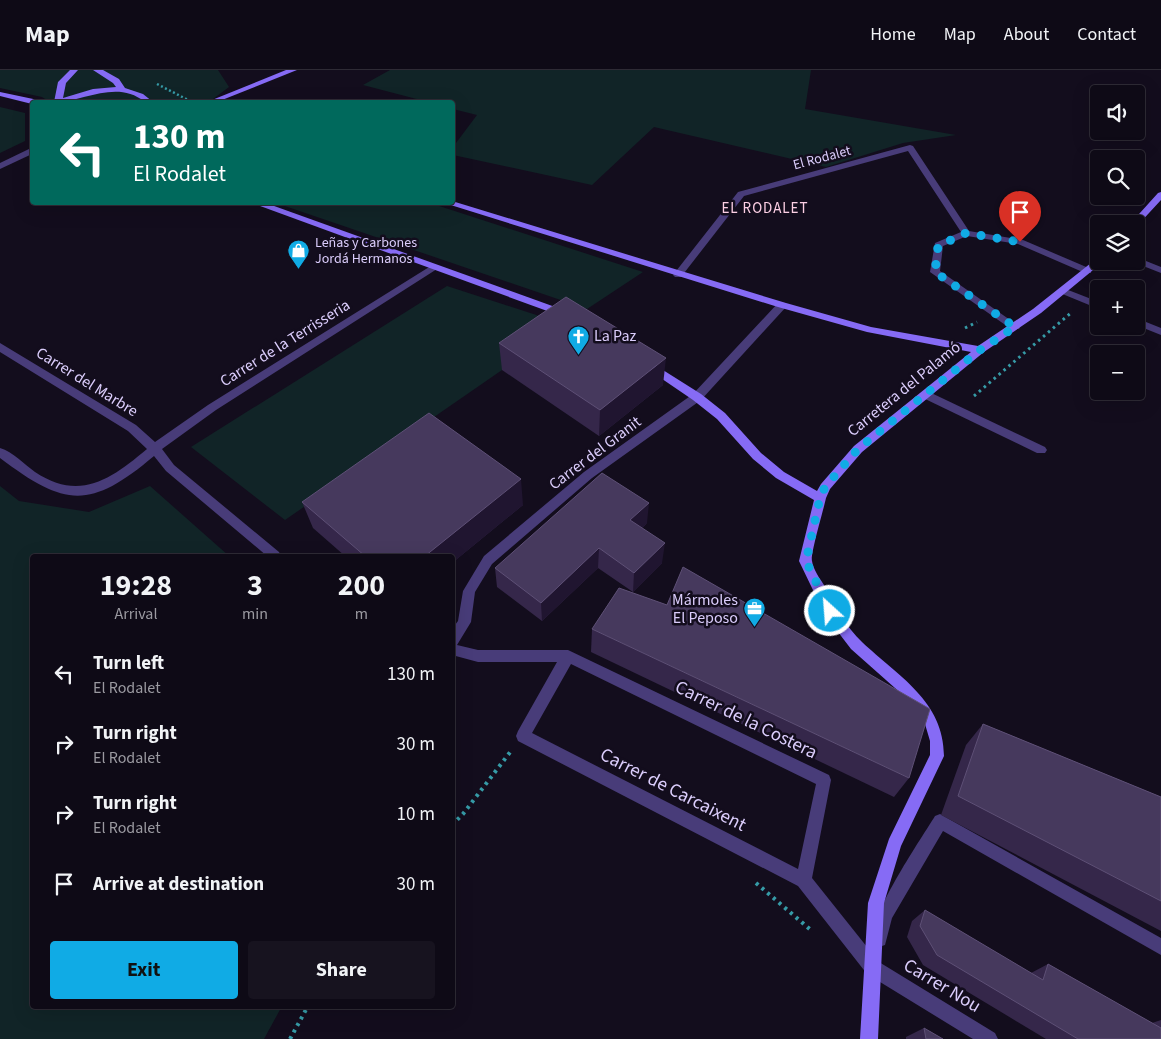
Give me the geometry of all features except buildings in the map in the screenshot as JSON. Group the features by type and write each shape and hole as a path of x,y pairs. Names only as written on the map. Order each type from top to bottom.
{"street":[{"path":"59,100 62,82 74,70"},
{"path":"98,70 116,80 122,90"},
{"path":"216,100 293,70"},
{"path":"64,100 90,92 122,90 134,93 146,100"},
{"path":"0,94 30,101"},
{"path":"23,154 30,147"},
{"name":"El Rodalet","path":"678,274 741,194 910,148 966,233"},
{"path":"0,166 30,152"},
{"path":"1142,215 1161,195"},
{"path":"261,205 574,317"},
{"path":"455,205 678,274 871,330 980,350"},
{"path":"1015,327 935,272 938,246 966,233 1020,242 1088,271"},
{"path":"1145,264 1161,270"},
{"name":"Carrer de la Terrisseria","path":"154,448 434,267"},
{"name":"Carretera del Palamó","path":"873,968 876,903 894,844 937,756 937,741 931,722 922,706 856,644 830,611 806,561 820,498 825,487 858,449 980,350 1015,327 1088,271"},
{"path":"1063,290 1090,302"},
{"name":"Carrer del Granit","path":"455,636 464,622 469,591 488,560 588,475 697,397 782,305"},
{"path":"1145,325 1161,332"},
{"name":"Carrer del Marbre","path":"0,347 132,428 154,448 170,468 273,554"},
{"path":"640,360 697,397 721,416 757,456 780,476 820,498"},
{"path":"925,394 1041,450"},
{"path":"0,452 47,486 66,491 85,491 119,478 154,448"},
{"path":"455,650 478,656 568,656 523,736"},
{"name":"Carrer de la Costera","path":"568,656 824,780 804,880"},
{"name":"Carrer de Carcaixent","path":"523,736 804,880"},
{"path":"869,1039 873,968 885,915 940,821 1161,947"},
{"path":"804,880 873,968"},
{"name":"Carrer Nou","path":"873,968 989,1039"}],"path":[{"path":"153,82 188,100"},
{"path":"958,410 1086,300"},
{"path":"1037,310 1058,324"},
{"path":"962,330 994,313"},
{"path":"455,822 523,736"},
{"path":"753,880 819,937"},
{"path":"290,1039 306,1009"}],"green space":[{"path":"0,70 218,70 229,87 212,100 47,100 42,97 0,88"},
{"path":"390,70 811,70 805,109 956,135 903,143 826,167 654,127 592,185 455,155 455,144 477,115 455,110 455,100 420,100 363,85"},
{"path":"0,107 25,113 25,141 0,153"},
{"path":"282,205 436,205 643,272 587,309"},
{"path":"447,286 567,325 285,520 191,447"},
{"path":"0,486 19,501 89,512 150,486 227,554 30,554 30,1009 280,1009 264,1039 0,1039"}],"place":[{"name":"Leñas y Carbones Jordá Hermanos","path":"299,270"},
{"name":"La Paz","path":"578,355"},
{"name":"Mármoles El Peposo","path":"754,628"}],"district":[{"name":"EL RODALET","path":"765,208"}],"route":[{"path":"830,611 806,561 820,498 825,487 858,449 980,350 1015,327 935,272 938,246 966,233 1020,242"}]}
